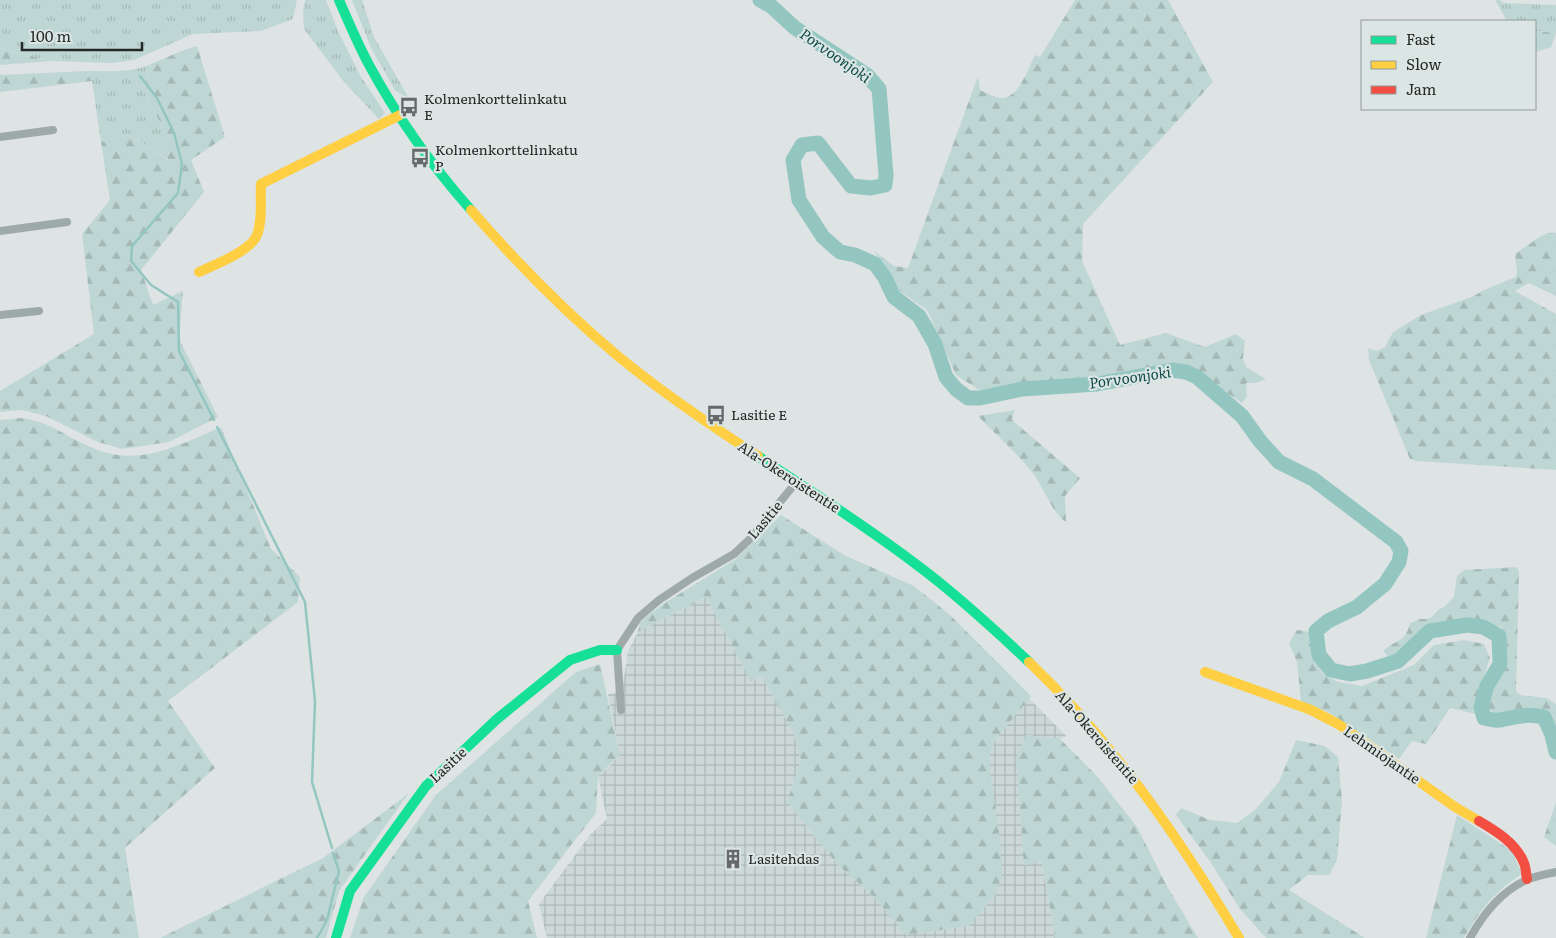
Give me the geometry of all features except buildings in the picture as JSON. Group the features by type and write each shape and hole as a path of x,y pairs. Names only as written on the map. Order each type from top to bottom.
{"main road":[{"name":"Ala-Okeroistentie","path":"341,0 345,13 373,71 400,115 421,146 508,251 600,340 661,389 735,441 853,518 941,583 976,612 1052,685 1106,744 1156,808 1195,864 1239,938"},
{"path":"199,272 229,257 256,240 259,230 261,184 400,115"},
{"name":"Lasitie","path":"336,938 350,891 426,786 497,719 570,660 600,650 617,650"},
{"name":"Lehmiojantie","path":"1206,672 1311,710 1338,724 1455,807 1499,833 1516,849 1524,863 1527,879"}],"street":[{"path":"0,137 53,130"},
{"path":"0,230 67,222"},
{"path":"0,315 39,311"},
{"name":"Lasitie","path":"617,650 638,618 652,606 692,578 734,554 751,538 797,481"},
{"path":"617,650 621,710"},
{"path":"1470,938 1489,908 1507,891 1527,879 1556,872"}],"shaded area":[{"name":"Lasitehdas","path":"706,597 751,681 762,677 793,732 801,760 787,802 837,864 872,895 907,935 990,770 988,756 996,739 1028,697 1066,736 1060,739 1026,735 1024,864 1042,862 1055,938 547,938 539,904 590,835 607,819 598,776 620,754 608,694 622,692 628,651 638,632"}],"green space":[{"path":"0,0 297,0 293,19 261,31 193,34 134,60 113,63 51,61 0,48"},
{"path":"305,0 326,0 338,31 361,77 385,113 379,119 344,82 304,29 303,12"},
{"path":"352,0 362,0 374,37 410,100 395,90 371,48"},
{"path":"1075,0 1168,0 1213,82 1083,224 1082,261 1120,345 1166,333 1205,347 1236,334 1245,341 1243,358 1246,367 1266,379 1256,383 1246,383 1247,396 1242,403 1186,366 1171,364 1096,379 979,390 956,375 927,310 901,292 874,251 894,266 908,268 978,76 980,90 997,97 1009,96 1023,81 1035,55 1040,57"},
{"path":"1495,0 1500,0 1504,3 1556,5 1556,33 1536,31 1536,20 1506,20"},
{"path":"1536,31 1556,33 1551,47 1536,52"},
{"path":"197,46 225,137 191,160 204,192 141,270 153,305 183,291 179,339 218,417 169,442 122,449 98,442 46,416 22,410 0,412 0,391 94,334 82,234 110,200 101,142 129,135 168,160 160,122 143,90 151,64"},
{"path":"0,48 51,61 0,65"},
{"path":"151,64 143,90 160,122 169,160 129,135 101,142 92,81 88,71 128,70"},
{"path":"88,71 92,81 0,92 0,75"},
{"path":"1552,232 1556,233 1556,296 1529,283 1515,291 1556,314 1556,470 1416,461 1410,459 1369,360 1368,348 1377,351 1385,347 1393,332 1421,315 1474,296 1516,277 1515,254 1541,236"},
{"path":"1015,410 1012,420 1080,478 1065,496 1066,522 1056,512 1032,472 978,416"},
{"path":"22,418 45,424 93,448 110,454 127,456 158,452 190,441 221,427 271,549 300,577 298,602 168,701 215,768 125,848 139,938 0,938 0,420"},
{"path":"781,515 844,555 914,586 950,615 1031,696 996,739 990,754 990,770 1000,840 1002,874 996,894 969,926 906,935 872,895 837,864 787,802 801,760 793,732 762,677 751,681 706,597 638,632 640,622 663,604 736,559"},
{"path":"1517,567 1519,572 1516,691 1520,695 1546,698 1556,704 1556,730 1548,714 1532,708 1499,716 1486,708 1503,668 1502,628 1490,624 1463,620 1431,627 1391,659 1383,651 1406,634 1410,623 1432,617 1454,597 1457,576 1464,570"},
{"path":"1297,630 1310,632 1314,658 1322,673 1338,682 1362,686 1414,665 1434,645 1464,640 1484,644 1490,658 1477,699 1476,714 1450,708 1426,744 1412,741 1399,759 1328,712 1301,702 1297,662 1289,643"},
{"path":"600,664 620,755 598,776 596,813 528,901 537,938 350,938 364,897 436,795 576,672"},
{"path":"1026,735 1060,739 1096,775 1137,827 1168,888 1198,938 1055,938 1042,862 1024,865 1016,758"},
{"path":"1296,740 1325,746 1338,757 1342,801 1337,860 1329,875 1308,875 1289,890 1365,938 1266,938 1240,909 1211,863 1176,815 1181,808 1210,820 1237,823 1255,810 1279,782"},
{"path":"408,794 339,891 326,938 160,938 323,858"},
{"path":"1556,802 1556,846 1544,837"},
{"path":"1457,815 1512,851 1522,874 1496,894 1475,919 1464,938 1426,938"}],"waterway":[{"name":"Porvoonjoki","path":"760,0 771,6 795,28 867,75 879,89 886,175 885,185 871,188 851,186 818,143 802,145 793,160 799,200 823,237 840,252 855,255 875,264 885,278 894,297 919,316 935,344 946,377 956,389 968,398 980,398 1022,389 1097,384 1172,370 1186,372 1197,377 1242,416 1260,441 1279,462 1313,479 1396,542 1401,551 1399,562 1385,584 1357,607 1328,621 1316,631 1319,655 1331,670 1350,674 1367,671 1398,661 1430,631 1467,625 1483,627 1499,636 1500,664 1487,686 1481,707 1484,718 1498,720 1526,715 1544,717 1552,735 1556,752"},
{"path":"140,76 157,98 174,133 182,164 178,193 132,246 131,261 151,285 178,302 179,351 214,420"},
{"path":"217,427 305,602 315,701 312,782 332,848"},
{"path":"317,938 327,920 339,871 333,853"}],"traffic: fast":[{"path":"339,0 364,55 390,102 442,176 471,210"},
{"path":"758,456 856,521 928,573 973,610 1029,662"},
{"path":"336,938 350,891 426,786 497,719 570,660 600,650 617,650"}],"traffic: slow":[{"path":"199,272 240,252 253,241 257,235 260,223 261,184 400,115"},
{"path":"471,210 542,287 599,340 670,396 758,456"},
{"path":"1029,662 1060,693 1117,758 1169,828 1239,938"},
{"path":"1205,672 1311,710 1338,724 1455,807 1479,821"}],"traffic: jam":[{"path":"1479,821 1499,833 1516,849 1524,863 1527,879"}],"place":[{"name":"Kolmenkorttelinkatu E","path":"409,107"},
{"name":"Kolmenkorttelinkatu P","path":"420,158"},
{"name":"Lasitie E","path":"716,415"},
{"name":"Lasitehdas","path":"733,859"}]}
